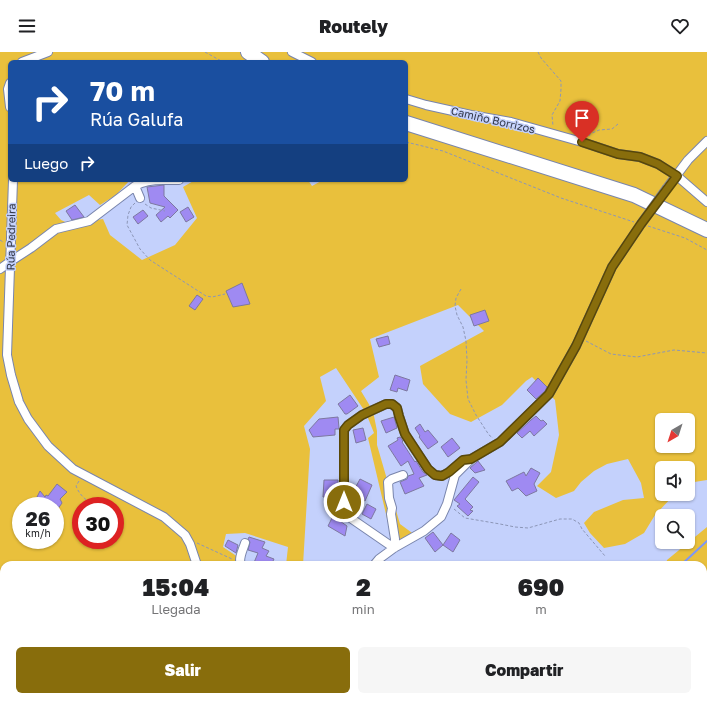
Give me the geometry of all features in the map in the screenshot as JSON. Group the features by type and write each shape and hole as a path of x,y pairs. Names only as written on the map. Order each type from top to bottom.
{"highway":[{"path":"248,52 259,60"},
{"path":"408,124 634,195 707,230"}],"street":[{"path":"27,60 48,52"},
{"path":"292,52 308,60"},
{"name":"Camiño Borrizos","path":"408,100 426,105 511,122 618,154 640,157 658,164 677,176 707,202"},
{"path":"377,561 394,548 424,531 441,517 447,504 455,475 471,459 500,442 549,394 580,338 612,267 641,224 688,160 707,141"},
{"name":"Rúa Pedreira","path":"12,182 7,355 19,402 28,419 48,446 73,469 164,517 185,535 190,544 195,561"},
{"path":"0,269 56,229 88,221 142,182"},
{"path":"135,186 140,198"},
{"path":"394,548 350,517 346,511 344,502 344,430 348,425 362,415 386,404 392,404 397,408 405,434 428,469 435,475 442,476 463,460 471,459"},
{"path":"394,548 395,539 388,482 403,475"},
{"path":"240,561 245,543"}],"path":[{"path":"205,52 219,60"},
{"path":"538,52 541,58 561,81 560,101 552,115 553,134"},
{"path":"582,142 590,134 599,130 612,129 618,124"},
{"path":"408,142 443,151 561,198 685,238 707,250"},
{"path":"165,211 151,208 140,198 131,207 127,225 140,248 150,260 206,296 212,297 224,294"},
{"path":"461,289 456,298 456,306 457,315 463,327 466,341 466,380 468,399 489,435 500,442"},
{"path":"580,338 611,354 617,355 637,357 674,350 707,353"},
{"path":"83,475 76,486 79,493 83,497"},
{"path":"447,504 465,518 515,527 528,528 560,518 572,519 579,523 586,534 605,556"},
{"path":"185,535 195,542 235,561"}],"shaded area":[{"path":"0,52 707,52 707,480 695,482 695,461 655,461 655,501 668,501 661,509 655,509 655,515 644,533 625,544 604,548 590,533 584,523 594,512 623,500 644,498 641,483 628,459 607,464 594,471 581,482 574,491 556,498 537,486 551,472 559,435 555,400 532,377 502,405 471,422 450,414 423,384 420,366 484,331 458,305 370,339 379,377 361,391 373,411 377,431 377,445 400,524 419,538 394,548 368,438 374,433 366,413 336,368 320,377 326,401 304,426 310,449 303,561 286,561 288,547 245,533 226,534 223,547 238,557 236,561 0,561"},
{"path":"707,527 707,561 667,561 680,549 695,549 695,537"}],"building":[{"path":"164,185 164,196 178,210 170,218 168,216 161,222 156,215 165,207 150,203 147,187"},
{"path":"75,205 84,217 72,220 66,211"},
{"path":"188,207 194,217 186,222 180,212"},
{"path":"143,210 148,216 138,224 133,217"},
{"path":"242,283 250,304 233,307 226,291"},
{"path":"197,295 203,299 195,310 189,306"},
{"path":"485,310 489,321 474,326 470,315"},
{"path":"388,336 390,344 379,347 376,339"},
{"path":"395,375 410,380 407,391 398,388 397,392 390,390"},
{"path":"538,378 547,387 545,391 536,399 527,390"},
{"path":"350,395 358,406 345,414 338,404"},
{"path":"536,416 547,424 534,436 530,431 522,438 517,433"},
{"path":"338,417 339,429 335,429 335,435 313,437 309,430 319,419"},
{"path":"394,417 397,428 386,433 381,421"},
{"path":"420,424 425,432 428,430 438,442 428,449 419,437 420,436 415,428"},
{"path":"363,428 366,440 356,443 353,430"},
{"path":"400,437 415,462 416,461 423,472 427,475 419,478 424,486 405,494 400,482 407,479 408,476 414,474 408,461 401,466 388,446"},
{"path":"452,438 460,448 448,457 441,447"},
{"path":"478,461 485,470 475,473 470,468"},
{"path":"531,468 540,473 534,484 537,491 526,496 518,488 512,491 506,481 524,472 526,476"},
{"path":"473,477 479,482 465,499 473,507 470,510 473,511 468,516 457,506 460,504 454,500"},
{"path":"360,479 372,485 365,501 352,494"},
{"path":"324,480 338,480 338,497 323,497"},
{"path":"57,484 67,492 62,497 45,497 46,495 48,496"},
{"path":"40,491 45,497 37,497"},
{"path":"367,504 376,509 371,519 362,514"},
{"path":"333,516 347,526 345,536 328,526"},
{"path":"433,532 443,545 435,552 425,538"},
{"path":"451,533 460,540 453,552 443,545"},
{"path":"249,537 265,542 262,548 269,551 266,556 274,559 273,561 255,561 258,553 248,550 250,542 248,539"},
{"path":"228,540 238,545 236,553 225,546"}],"waterway":[{"path":"685,561 707,541"}],"route":[{"path":"344,502 344,430 348,425 362,415 386,404 392,404 397,408 405,434 428,469 435,475 442,476 463,460 471,459 500,442 549,394 576,346 612,267 641,224 677,176 658,164 640,157 618,154 582,142"}]}
